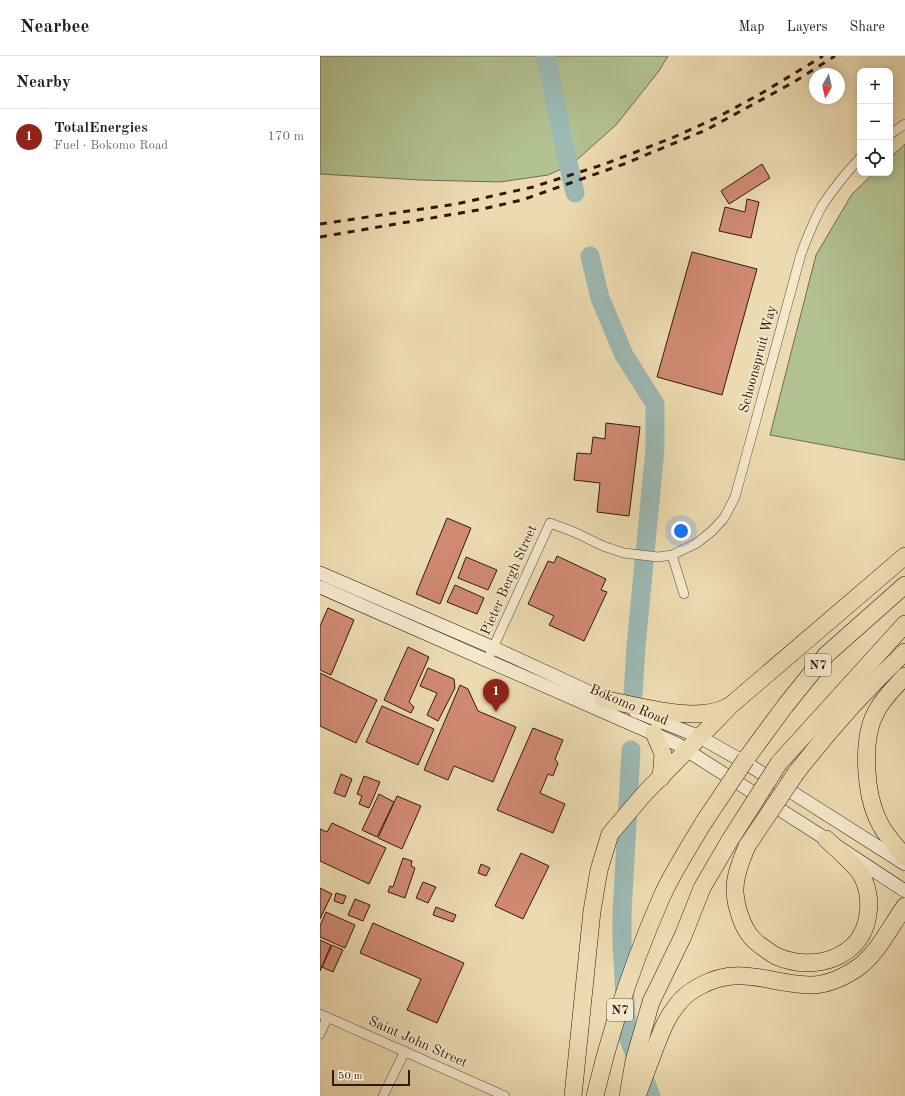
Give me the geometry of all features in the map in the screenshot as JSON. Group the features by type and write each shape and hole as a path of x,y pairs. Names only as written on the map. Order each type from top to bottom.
{"highway":[{"path":"573,1096 592,911 599,870 610,834 646,793 730,705 905,556"},
{"name":"N7","path":"595,1096 604,1057 635,962 663,895 704,822 746,759 785,706 826,655 905,585"},
{"name":"N7","path":"628,1096 634,1061 651,1002 682,936 702,888 730,840 779,763 905,624"},
{"path":"826,839 862,875 870,900 867,925 858,940 848,951 832,959 816,963 802,963 776,956 748,934 739,915 735,892 738,871 747,846 796,773 822,738 875,680 905,652"},
{"path":"905,676 875,712 866,752 867,779 872,803 879,822 905,857"},
{"path":"603,699 679,714 714,713 730,705"},
{"path":"654,733 664,754 661,778"},
{"path":"636,1096 667,1018 677,1004 689,992 706,982 721,977 742,974 810,985 820,985 840,978 860,966 874,952 905,906"}],"main road":[{"name":"Bokomo Road","path":"320,573 494,648 603,699 700,737 749,765 905,864"},
{"name":"Bokomo Road","path":"320,587 654,733 687,750 905,891"}],"street":[{"path":"893,132 905,124"},
{"name":"Schoonspruit Way","path":"550,523 574,532 603,546 624,553 658,557 672,555 697,543 712,531 724,518 735,497 801,254 823,206 840,180 857,161"},
{"name":"Pieter Bergh Street","path":"488,661 550,523"},
{"path":"672,555 684,594"},
{"path":"320,1034 324,1016"},
{"name":"Saint John Street","path":"324,1016 505,1096"},
{"path":"383,1096 405,1051"}],"green space":[{"path":"320,56 668,56 659,71 616,125 571,165 548,175 500,182 420,180 320,174"},
{"path":"905,144 905,460 770,435 816,255 852,194 871,176 893,176 893,155"}],"building":[{"path":"762,164 770,178 729,204 721,191"},
{"path":"747,199 759,202 751,238 719,231 725,207 745,212"},
{"path":"692,252 757,269 722,395 657,377"},
{"path":"606,423 640,427 629,516 597,512 600,483 574,480 577,453 591,454 593,437 605,439"},
{"path":"447,518 471,528 440,604 416,594"},
{"path":"557,556 606,579 601,590 607,592 584,641 549,625 554,616 528,604 548,561 554,563"},
{"path":"466,557 497,570 488,590 458,578"},
{"path":"455,585 484,598 477,614 447,602"},
{"path":"328,608 354,620 331,675 320,670 320,626"},
{"path":"408,647 429,657 409,702 414,707 411,713 384,700"},
{"path":"428,668 454,679 455,688 438,721 427,715 437,693 420,686"},
{"path":"320,673 377,700 356,743 320,726"},
{"path":"460,685 468,689 478,711 516,727 493,782 454,766 448,780 424,770"},
{"path":"382,706 434,729 418,765 366,742"},
{"path":"533,728 563,740 555,759 558,763 553,776 548,774 540,793 565,804 553,833 497,810"},
{"path":"341,774 352,779 345,797 334,793"},
{"path":"364,776 380,782 369,808 359,804 362,796 357,794"},
{"path":"379,794 394,802 377,837 362,830"},
{"path":"397,796 421,806 402,849 378,838"},
{"path":"332,823 386,848 369,884 320,861 320,829 327,832"},
{"path":"521,853 549,866 523,919 495,906"},
{"path":"403,858 412,861 411,866 415,868 405,898 388,892 390,886 393,887"},
{"path":"481,864 490,868 486,876 478,873"},
{"path":"423,882 436,887 428,903 416,898"},
{"path":"320,888 332,894 320,919"},
{"path":"336,893 346,896 343,904 334,901"},
{"path":"355,899 370,905 363,921 348,915"},
{"path":"436,907 456,915 453,922 433,915"},
{"path":"326,912 355,925 345,948 320,937 320,926"},
{"path":"373,923 464,963 437,1023 407,1010 421,979 360,953"},
{"path":"320,940 331,945 320,971"},
{"path":"332,945 343,950 333,972 322,967"}],"waterway":[{"path":"546,56 575,193"},
{"path":"590,256 600,298 624,355 655,404 655,449 636,646 633,695"},
{"path":"631,750 622,913 622,944 627,1034 651,1096"}],"railway":[{"path":"320,224 456,204 533,187 602,165 672,138 718,117 762,93 823,56"},
{"path":"320,237 478,210 522,200 624,164 706,130 794,82 835,56"}],"place":[{"name":"TotalEnergies","path":"496,712"}]}
